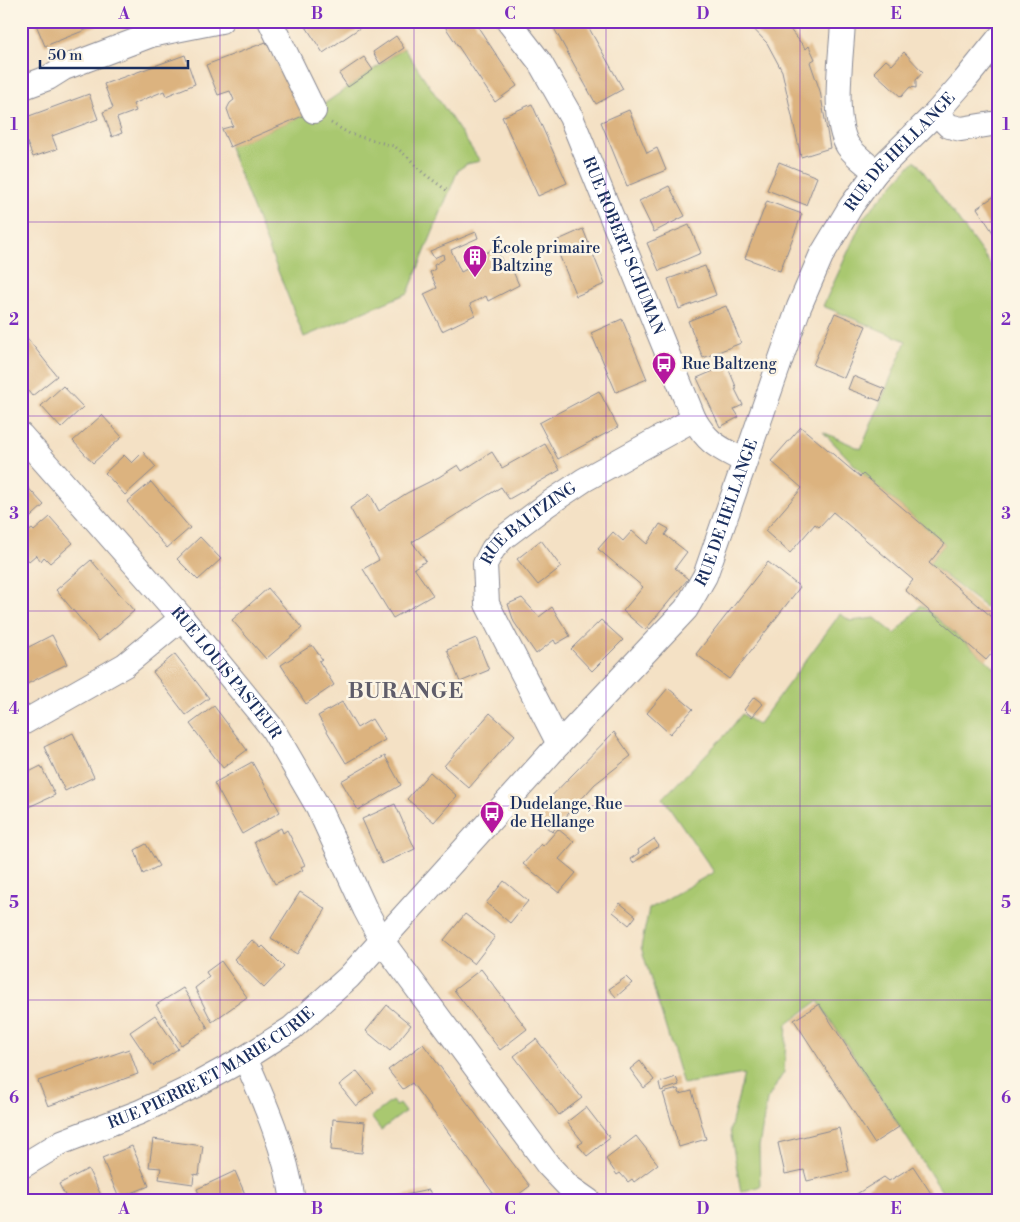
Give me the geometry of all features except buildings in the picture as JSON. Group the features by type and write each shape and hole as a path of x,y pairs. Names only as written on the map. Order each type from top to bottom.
{"street":[{"path":"21,88 48,78 64,68 150,28 221,21"},
{"path":"270,21 314,112"},
{"name":"RUE ROBERT SCHUMAN","path":"508,21 539,61 571,117 694,419 703,435 716,446 744,460"},
{"path":"843,21 838,109 843,136 850,148 876,172"},
{"name":"RUE DE HELLANGE","path":"382,942 558,744 686,609 705,576 799,306 821,256 851,206 876,172 936,113 998,42"},
{"path":"936,113 949,126 961,129 998,123"},
{"name":"RUE BALTZING","path":"558,744 486,604 485,564 503,538 548,504 584,480 694,419"},
{"name":"RUE LOUIS PASTEUR","path":"21,435 182,618 272,728 318,807 382,942 548,1165 569,1187 589,1201"},
{"path":"21,724 126,665 182,618"},
{"name":"RUE PIERRE ET MARIE CURIE","path":"21,1167 62,1142 140,1112 194,1086 245,1058 292,1028 349,977 382,942"},
{"path":"245,1058 264,1102 287,1166 293,1201"}],"path":[{"path":"350,134 394,146 407,156 423,173 449,192"}],"green space":[{"path":"404,48 480,161 467,164 458,170 408,293 304,337 229,147 314,111"},
{"path":"915,160 999,276 999,618 929,563 945,544 863,474 823,432 861,449 906,341 823,306 864,217"},
{"path":"921,605 999,671 999,1201 948,1201 818,1001 787,1024 784,1072 767,1100 759,1147 760,1186 741,1192 730,1130 744,1074 683,1084 641,947 649,909 714,872 663,798 727,733 742,714 758,725 840,614 851,621 875,618 895,634"},
{"path":"392,1101 396,1106 399,1104 405,1112 381,1130 371,1117"}],"place":[{"name":"École primaire Baltzing","path":"475,278"},
{"name":"Rue Baltzeng","path":"664,385"},
{"name":"Dudelange, Rue de Hellange","path":"492,834"}],"district":[{"name":"BURANGE","path":"406,692"}]}
